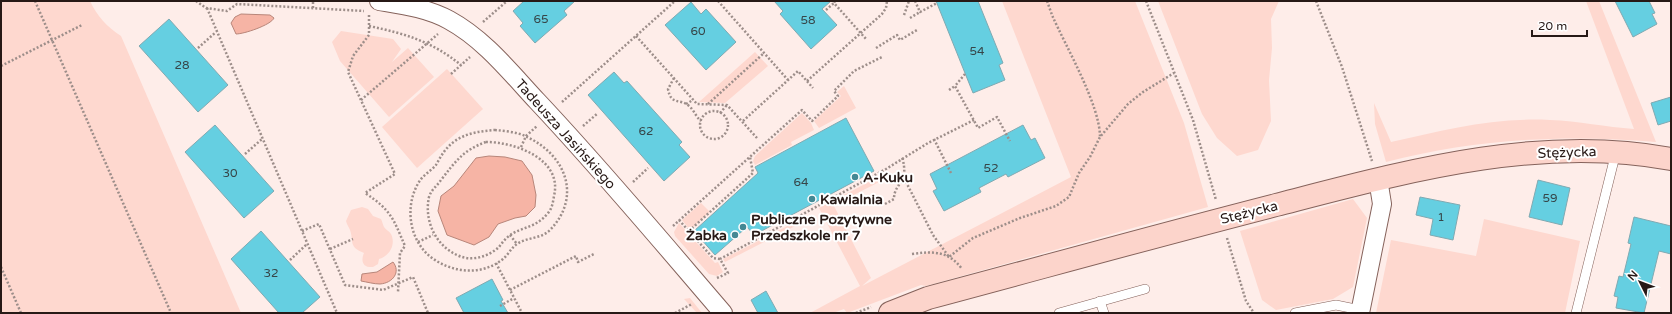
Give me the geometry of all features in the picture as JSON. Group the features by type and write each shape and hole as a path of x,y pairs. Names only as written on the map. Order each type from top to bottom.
{"street":[{"name":"Tadeusza Jasińskiego","path":"374,6 415,7 448,20 473,35 502,63 549,114 723,313"},
{"name":"Stężycka","path":"890,313 928,298 1221,219 1378,179 1448,163 1519,154 1575,150 1616,152 1671,158"},
{"path":"1360,312 1382,204 1378,179"}],"lane":[{"name":"Stężycka","path":"1576,313 1616,152"},
{"path":"1059,313 1145,289"},
{"path":"1100,301 1104,313"},
{"path":"1295,313 1336,305 1360,312"}],"path":[{"path":"35,1 171,313"},
{"path":"196,1 206,8 227,10 237,4 313,8 374,6"},
{"path":"313,1 313,8"},
{"path":"481,24 507,1"},
{"path":"557,107 675,1"},
{"path":"718,1 788,80"},
{"path":"807,81 882,14 886,8 887,1"},
{"path":"904,15 909,1"},
{"path":"915,1 920,12"},
{"path":"1047,1 1094,109 1100,126 1100,137"},
{"path":"1146,1 1193,120 1246,301 1254,313"},
{"path":"1316,1 1342,67 1378,179"},
{"path":"826,10 834,2 866,39"},
{"path":"910,18 937,3"},
{"path":"206,8 337,313"},
{"path":"1,66 82,25"},
{"path":"369,26 404,33 428,42 461,65 451,74"},
{"path":"876,48 897,35 900,40 917,30"},
{"path":"361,100 442,31"},
{"path":"198,48 216,32"},
{"path":"369,35 353,56 348,72 395,174 365,193 384,206 395,222 405,246 400,253 398,292"},
{"path":"636,36 697,104 727,105 757,138"},
{"path":"708,104 764,53"},
{"path":"672,230 673,226 679,220 802,110 812,121 838,96 834,91 854,71 882,57"},
{"path":"743,121 798,71 813,88"},
{"path":"949,257 973,238 1020,218 1056,206 1069,197 1079,173 1090,157 1100,137 1128,104 1143,92 1174,73"},
{"path":"949,90 955,86 965,74"},
{"path":"674,78 668,89 671,97 677,102 686,104 702,121"},
{"path":"955,86 978,128 998,117 1010,142"},
{"path":"686,104 693,100"},
{"path":"720,113 727,105"},
{"path":"711,112 720,113 724,116 728,124 726,132 719,138 711,139 703,134 701,130 702,121 704,117 711,112"},
{"path":"578,130 598,113"},
{"path":"679,220 713,258 720,259 886,168 934,139 974,120"},
{"path":"521,148 526,136 540,123"},
{"path":"495,130 526,136 551,154 566,176 568,188 561,215 548,231 540,236 517,244 502,260 482,269 457,271 437,262 428,255 418,242 410,217 411,204 420,180 436,165 440,157 454,142 463,136 481,131 495,130"},
{"path":"245,154 262,139"},
{"path":"934,139 951,173"},
{"path":"486,142 501,142 521,148 536,156 550,168 555,183 555,194 549,212 536,225 510,235 498,248 484,256 469,260 456,255 433,234 428,210 429,196 459,157 474,146 486,142"},
{"path":"689,231 753,173 750,157"},
{"path":"885,204 894,199 894,194 904,178 905,169 902,157"},
{"path":"628,186 648,168"},
{"path":"904,178 933,235 949,257 963,271"},
{"path":"836,196 841,206"},
{"path":"302,231 319,224 345,285 383,290 413,277 428,313"},
{"path":"418,242 433,234"},
{"path":"510,235 517,244"},
{"path":"330,249 353,239"},
{"path":"290,260 307,244"},
{"path":"912,254 932,251 949,257"},
{"path":"510,290 576,256 578,262 594,254"},
{"path":"712,281 728,273 720,259"},
{"path":"496,263 522,313"},
{"path":"1,267 21,313"},
{"path":"500,306 514,298"},
{"path":"675,313 696,302"}],"shaded area":[{"path":"1,1 90,1 103,21 121,36 241,313 1,313"},
{"path":"1002,1 1135,1 1184,123 1208,207 926,286 921,285 847,313 844,309 833,313 810,313 860,286 819,208 836,199 837,203 834,206 871,278 862,286 1071,177"},
{"path":"1158,1 1279,1 1271,19 1272,48 1269,80 1271,121 1258,150 1237,156 1217,138 1202,114"},
{"path":"1586,1 1599,1 1656,142 1588,139 1520,140 1453,148 1386,162 1375,124 1374,103 1391,142 1469,125 1509,120 1560,121 1634,129"},
{"path":"241,14 270,15 274,18 272,21 257,29 236,34 231,23 235,17"},
{"path":"341,31 393,39 401,49 392,62 408,48 434,77 389,117 340,61 332,42"},
{"path":"755,52 768,66 725,103 699,102"},
{"path":"447,69 483,109 417,168 382,127"},
{"path":"844,86 856,108 819,128 814,121 841,96 837,92"},
{"path":"802,113 811,123 814,130 791,142 792,145 755,165 753,161 755,156"},
{"path":"489,156 505,157 522,161 532,175 536,195 535,207 526,216 498,224 489,237 474,245 447,235 438,211 441,196 454,186 476,158"},
{"path":"888,172 883,180 842,201 840,197"},
{"path":"1353,199 1367,218 1353,287 1333,299 1276,310 1262,300 1240,231"},
{"path":"701,203 710,212 690,230 682,220"},
{"path":"362,207 368,209 373,216 381,219 384,227 391,234 393,242 389,252 379,259 378,264 373,267 364,264 362,259 364,253 359,251 352,243 350,230 346,221 351,210"},
{"path":"803,218 805,221 725,262 723,259"},
{"path":"1484,219 1580,241 1565,313 1376,313 1391,240 1476,256"},
{"path":"679,223 715,263 718,262 723,272 717,276 709,274 675,236 674,232"},
{"path":"393,262 396,273 389,282 380,284 361,281 362,274 377,272"},
{"path":"690,298 702,313 697,313 684,299"}],"building":[{"path":"524,1 575,1 564,11 567,15 535,43 520,26 523,23 513,11"},
{"path":"774,1 831,1 822,9 837,25 811,49 780,14 783,11"},
{"path":"936,1 978,1 1003,63 999,65 1005,80 973,93"},
{"path":"1615,1 1649,1 1655,13 1652,14 1657,24 1633,37"},
{"path":"691,2 701,14 706,9 736,42 706,70 665,25"},
{"path":"169,19 228,85 198,112 139,46"},
{"path":"614,72 624,83 627,81 682,142 679,145 690,157 664,181 588,95"},
{"path":"1671,97 1671,121 1658,125 1651,103"},
{"path":"846,118 874,171 754,235 747,227 715,255 694,231 758,173 755,167"},
{"path":"215,125 274,191 244,218 185,152"},
{"path":"1023,125 1031,140 1035,138 1045,158 1008,177 1006,174 979,188 981,192 944,211 933,191 937,189 930,174"},
{"path":"1538,180 1570,188 1562,225 1529,217"},
{"path":"1420,197 1460,205 1453,240 1430,235 1433,219 1416,215"},
{"path":"1634,217 1671,226 1671,254 1659,251 1644,313 1616,308 1618,297 1614,296 1619,276 1623,277 1631,244 1628,243"},
{"path":"261,231 320,297 302,313 279,313 231,259"},
{"path":"492,279 503,300 501,301 508,313 464,313 456,298"},
{"path":"766,291 778,313 758,313 751,300"}],"place":[{"name":"A-Kuku","path":"855,177"},
{"name":"Kawialnia","path":"812,199"},
{"name":"Publiczne Pozytywne Przedszkole nr 7","path":"743,227"},
{"name":"Żabka","path":"735,235"}]}
